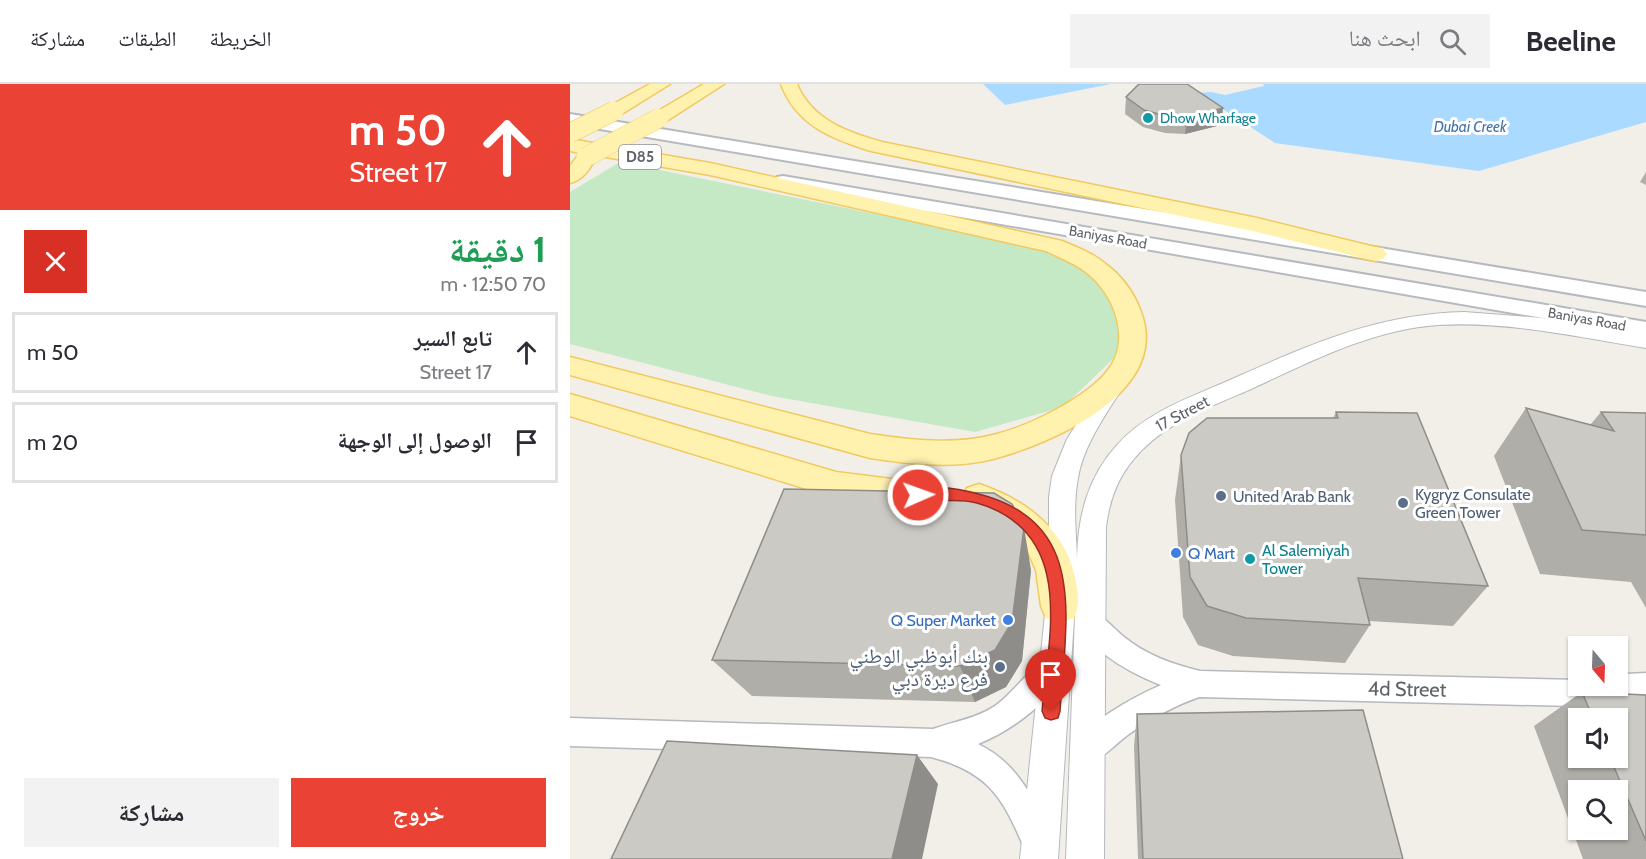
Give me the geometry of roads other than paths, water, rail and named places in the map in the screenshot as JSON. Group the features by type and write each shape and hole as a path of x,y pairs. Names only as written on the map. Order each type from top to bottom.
{"main road":[{"path":"570,133 662,84"},
{"path":"570,177 581,168 575,155 659,118 716,84"},
{"path":"789,84 797,103 818,123 854,140 878,147 1257,225 1375,254"},
{"name":"Baniyas Road","path":"570,119 1646,299"},
{"name":"Baniyas Road","path":"575,155 710,169 1646,329"},
{"path":"570,366 870,446 908,453 950,453 991,447 1024,438 1060,420 1091,400 1117,379 1127,362 1132,340 1131,319 1125,300 1113,283 1088,262 1054,246 710,169"},
{"path":"570,405 836,485 890,494 943,494 977,497 1002,507 1025,522 1042,542 1054,566 1060,606"}],"street":[{"name":"17 Street","path":"1085,859 1091,533 1098,497 1114,466 1136,440 1164,420 1338,340 1402,323 1476,318 1646,341"},
{"path":"1040,855 1063,575 1062,497 1065,476 1079,439 1117,379"},
{"name":"4d Street","path":"1091,622 1111,644 1137,663 1167,677 1200,684 1568,693"},
{"path":"931,743 961,738 990,726 1016,709 1055,665"},
{"name":"4d Street","path":"1088,750 1113,726 1141,708 1169,693 1200,684"},
{"name":"4d Street","path":"1628,687 1646,686"},
{"name":"4d Street","path":"1620,696 1646,703"},
{"path":"570,732 931,743 960,749 987,764 1009,786 1026,815 1040,855"}],"water":[{"path":"983,84 1111,84 1005,105"},
{"name":"Dubai Creek","path":"1263,84 1646,84 1646,122 1479,171 1275,143 1198,93 1211,92 1225,95 1264,86"}],"place":[{"name":"Dhow Wharfage","path":"1148,118"},
{"name":"United Arab Bank","path":"1221,496"},
{"name":"Kygryz Consulate Green Tower","path":"1403,503"},
{"name":"Q Mart","path":"1176,553"},
{"name":"Al Salemiyah Tower","path":"1250,559"},
{"name":"Q Super Market","path":"1008,620"},
{"name":"بنك أبوظبي الوطني فرع ديرة دبي","path":"1000,667"}]}
